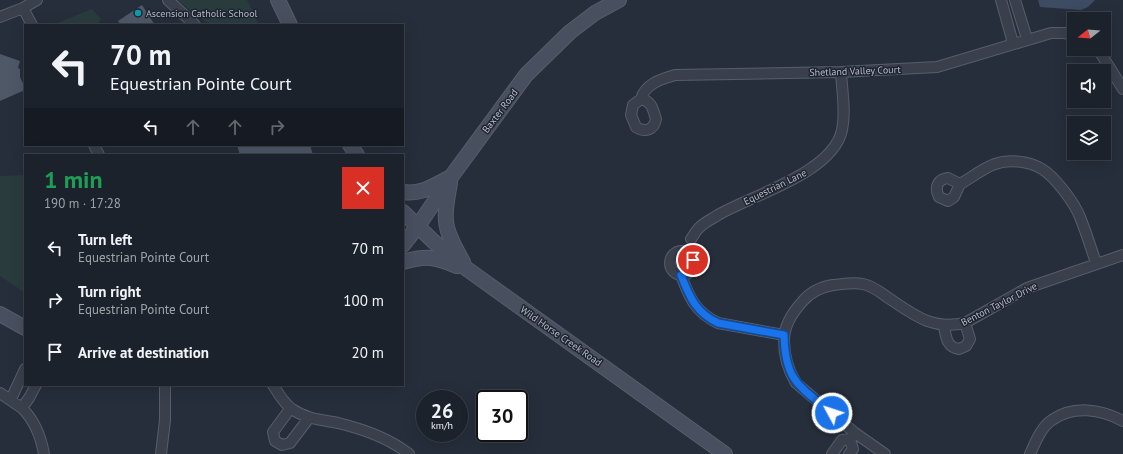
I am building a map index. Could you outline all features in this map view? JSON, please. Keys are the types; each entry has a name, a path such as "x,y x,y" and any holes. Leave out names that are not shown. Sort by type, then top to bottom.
{"main road":[{"path":"278,0 290,24"},
{"name":"Baxter Road","path":"404,244 418,226 451,177 531,70 570,32 595,14 619,0"},
{"path":"404,192 422,192 451,177"},
{"path":"451,177 444,215 446,227 450,240 467,269"},
{"name":"Wild Horse Creek Road","path":"404,213 467,269 725,454"},
{"path":"404,262 423,257 436,258 467,269"},
{"path":"0,314 24,327"}],"street":[{"path":"0,17 23,8 37,0"},
{"path":"168,0 194,24"},
{"path":"1001,0 1013,43"},
{"path":"1015,0 1027,39"},
{"path":"23,8 31,24"},
{"name":"Shetland Valley Court","path":"641,99 643,92 652,84 675,75 841,72 937,67 1050,33 1067,34"},
{"path":"1102,56 1123,89"},
{"name":"Equestrian Lane","path":"681,275 672,269 670,262 676,252 688,244 704,223 725,211 808,171 825,159 836,145 842,130 843,110 841,72"},
{"path":"960,184 995,164 1011,161 1026,162 1042,169 1058,185 1077,210 1096,263"},
{"path":"688,244 694,264 688,273 681,275 695,306 708,319 718,323 784,335"},
{"name":"Benton Taylor Drive","path":"885,454 853,436 796,383 790,373 786,357 784,335 794,312 806,296 825,286 863,284 874,288 913,314 944,326 965,323 1027,288 1096,263 1123,255"},
{"path":"944,326 948,344 958,349 966,346 970,339 965,323"},
{"path":"11,399 24,371"},
{"path":"22,408 35,386"},
{"path":"161,454 165,420 165,386"},
{"path":"274,386 290,409 309,418 358,429 380,437 409,454"},
{"path":"0,392 11,399 30,416 42,443 44,454"},
{"path":"290,409 273,432 275,441 282,445 290,443 309,418"},
{"path":"1030,454 1042,431 1051,420 1062,415 1076,411 1103,412 1123,421"},
{"path":"832,454 842,440 853,436 853,449 849,454"}],"shaded area":[{"path":"177,0 247,0 259,24 209,24"},
{"path":"92,9 101,19 98,24 57,23"},
{"path":"24,175 24,292 0,276 0,176"}],"water":[{"path":"1038,0 1095,0 1088,7 1081,10 1040,7"}],"building":[{"name":"Ascension Catholic School","path":"142,5 154,24 120,24 118,21"},
{"path":"0,54 20,61 18,68 20,69 20,77 24,86 24,90 0,101"},
{"path":"237,146 310,146 313,154 240,154"}],"place":[{"name":"Ascension Catholic School","path":"138,13"}],"route":[{"path":"693,260 694,264 691,271 685,275 681,275 695,306 708,319 718,323 784,335 784,351 790,373 796,383 832,413"}]}
